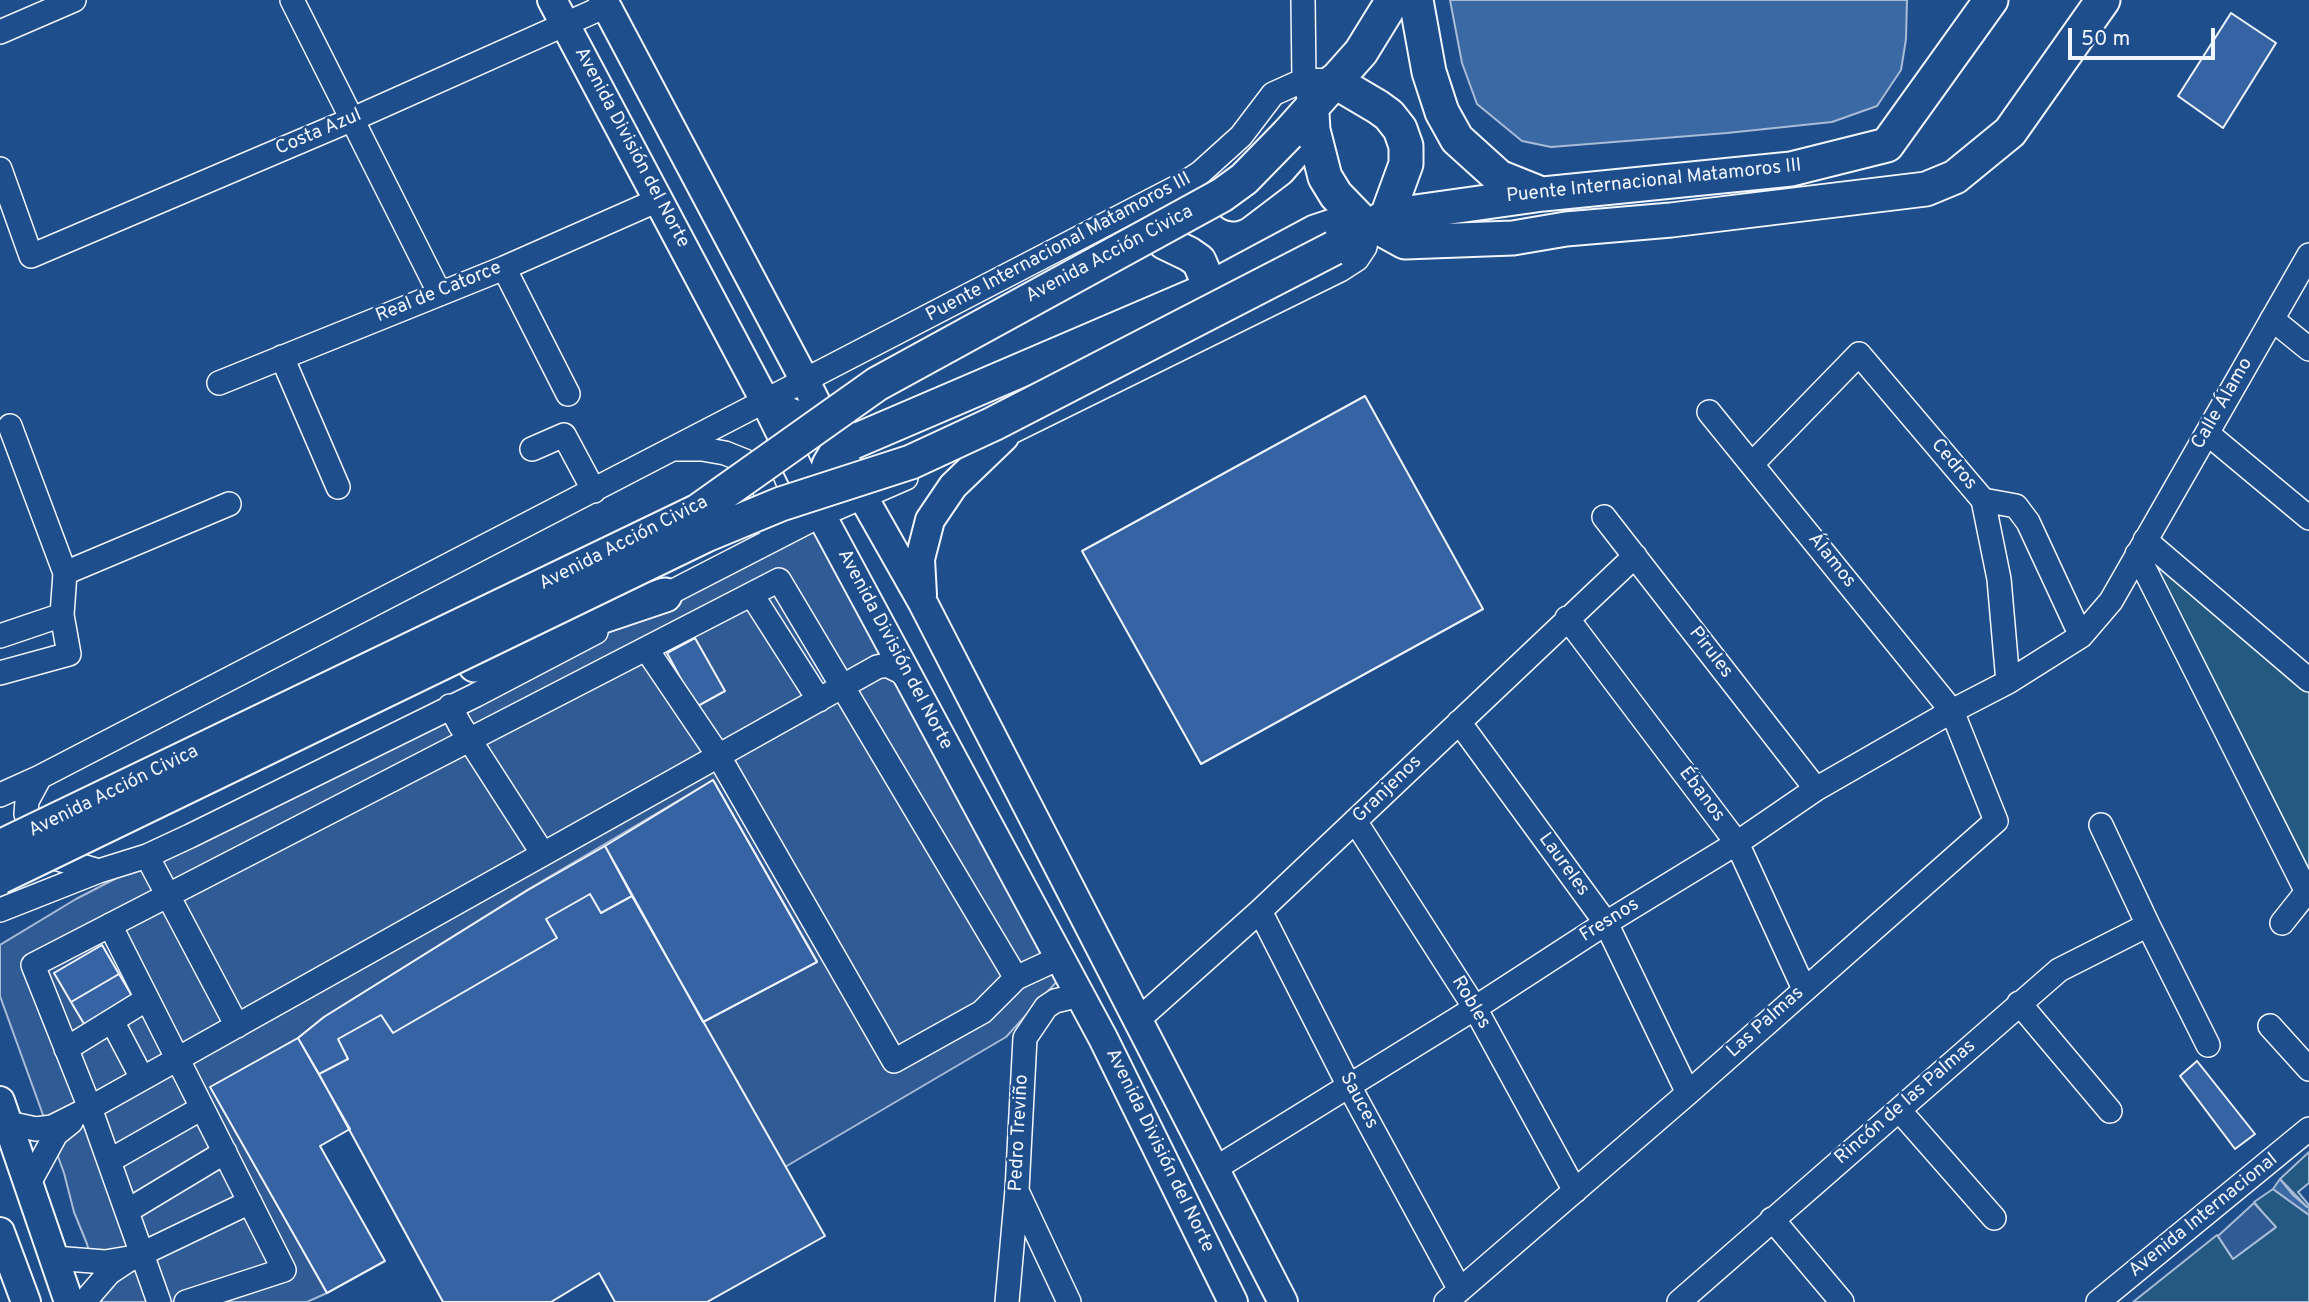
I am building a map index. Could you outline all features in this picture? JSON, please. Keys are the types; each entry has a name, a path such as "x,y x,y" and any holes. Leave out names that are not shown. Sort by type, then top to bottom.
{"highway":[{"name":"Puente Internacional Matamoros III","path":"1310,106 1361,52 1393,0"},
{"path":"1416,0 1429,72 1442,112 1457,139 1499,177 1543,194"},
{"path":"1844,200 1860,187 1886,145 1991,0"},
{"path":"1310,106 1325,177 1336,195 1405,242 1513,238 1566,229 1844,200 1926,189 1955,177 1979,160 2010,132 2103,0"},
{"path":"1310,106 1378,107 1389,115 1400,129 1406,146 1406,164 1376,223"},
{"path":"832,436 1244,197 1279,169 1310,106"},
{"name":"Avenida Acción Civica","path":"0,847 698,511 877,384 1222,195 1244,179 1310,106"},
{"name":"Puente Internacional Matamoros III","path":"1334,248 1376,223 1543,194 1791,169 1886,145"},
{"path":"832,436 1203,292 1315,232 1339,224 1376,223"},
{"path":"1164,242 1199,261 1206,280 1203,292"},
{"name":"Avenida Acción Civica","path":"0,877 706,535 781,504 911,462 993,424 1334,248"},
{"path":"765,401 792,417 810,422 832,436"},
{"path":"821,515 832,436"},
{"path":"0,894 37,883 475,665 576,625 666,595"}],"main road":[{"name":"Avenida División del Norte","path":"604,3 805,381 863,496 922,601 1283,1302"},
{"name":"Avenida División del Norte","path":"558,12 765,401 821,515 1080,995 1233,1302"},
{"path":"922,601 920,559 930,520 953,486 1004,437"},
{"path":"1059,958 1097,940"},
{"path":"4,1112 69,1302"},
{"path":"0,1232 26,1302"}],"street":[{"path":"0,32 74,0"},
{"path":"292,0 440,294"},
{"path":"1303,0 1310,106"},
{"name":"Costa Azul","path":"0,169 31,256 353,119 558,12 604,3"},
{"name":"Puente Internacional Matamoros III","path":"765,401 1183,184 1200,173 1241,136 1273,94 1310,106"},
{"name":"Real de Catorce","path":"219,383 503,268 658,200"},
{"path":"0,909 99,871 147,856 475,695 821,515 1004,437 1340,270 1357,259 1366,247 1376,223"},
{"name":"Calle Álamo","path":"2081,636 2111,601 2309,255"},
{"path":"503,268 568,394"},
{"path":"2272,319 2309,349"},
{"name":"Cedros","path":"1752,464 1859,354 1983,500 1999,579 2008,682"},
{"path":"282,357 338,487"},
{"path":"0,795 40,777 765,401"},
{"name":"Álamos","path":"1709,412 1952,711"},
{"path":"0,674 69,654 62,615 65,573 10,426"},
{"path":"2207,433 2309,518"},
{"path":"532,449 564,435 594,491"},
{"path":"673,449 702,449 725,453 745,461 758,474 766,493 765,517 756,539 741,557"},
{"path":"1983,500 2016,506 2028,522 2081,636"},
{"path":"65,573 229,505"},
{"name":"Pirules","path":"1604,517 1816,789"},
{"path":"2141,547 2309,680"},
{"path":"2141,547 2308,890 2282,923"},
{"name":"Granjenos","path":"1138,1020 1260,911 1635,556"},
{"path":"159,1302 90,1108 33,965 779,580 1016,978"},
{"path":"750,596 817,700"},
{"path":"0,636 62,615"},
{"name":"Ébanos","path":"1567,618 1737,843 1804,989"},
{"name":"Fresnos","path":"1216,1168 1737,843 1816,789 2008,682 2081,636"},
{"path":"877,667 884,658 887,637"},
{"path":"646,650 718,755 894,1061 982,1012 1016,978 1059,958"},
{"path":"4,1112 36,1129 52,1128 877,667 887,665 901,672 911,682"},
{"path":"450,706 543,854"},
{"name":"Las Palmas","path":"1453,1296 1996,821 1952,711"},
{"name":"Laureles","path":"1459,722 1606,923 1688,1093"},
{"path":"40,777 27,801 26,814 37,840 58,859 99,871"},
{"name":"Robles","path":"1355,821 1475,1008 1575,1191"},
{"path":"2101,825 2208,1045"},
{"path":"147,856 237,1026"},
{"name":"Sauces","path":"1260,911 1453,1296"},
{"path":"110,925 284,1270 186,1302"},
{"name":"Rincón de las Palmas","path":"1679,1302 2059,970 2148,925"},
{"name":"Pedro Treviño","path":"1007,1302 1017,1190 1025,1038 1046,1006 1080,995"},
{"path":"66,1049 147,999"},
{"path":"2019,1003 2110,1111"},
{"path":"112,1021 142,1078"},
{"path":"2270,1026 2309,1069"},
{"path":"29,1185 56,1134 90,1108"},
{"path":"109,1161 202,1108"},
{"path":"1899,1110 1994,1218"},
{"name":"Avenida Internacional","path":"2098,1302 2309,1129"},
{"path":"127,1211 225,1152"},
{"path":"1017,1190 1069,1302"},
{"path":"54,1258 105,1262 126,1259 250,1202"},
{"path":"1772,1219 1842,1302"},
{"path":"84,1302 109,1273 142,1253"}],"shaded area":[{"path":"1450,0 1907,0 1906,39 1901,70 1877,106 1832,122 1551,147 1522,141 1477,104 1462,63"},
{"path":"821,515 1061,977 1006,1037 785,1167 703,1022 817,961 713,780 527,890 324,1017 298,1038 211,1087 327,1293 307,1302 102,1302 64,1173 0,996 0,945 76,899"},
{"path":"2155,554 2309,680 2309,867 2302,874 2148,567"},
{"path":"2309,1152 2309,1183 2298,1192 2309,1205 2307,1207 2280,1179"},
{"path":"2280,1179 2293,1195 2309,1206 2309,1215 2273,1189"},
{"path":"2273,1189 2309,1215 2309,1302 2133,1302 2217,1235 2233,1259 2275,1228 2254,1202"},
{"path":"2254,1203 2276,1227 2233,1259 2218,1236"}],"building":[{"path":"2231,13 2276,43 2223,128 2178,96"},
{"path":"1365,396 1483,609 1201,764 1082,551"},
{"path":"695,638 725,691 696,707 667,653"},
{"path":"713,780 817,962 703,1022 605,846"},
{"path":"605,846 632,896 601,913 590,894 546,919 557,938 393,1033 381,1015 338,1039 348,1059 319,1074 298,1038 324,1017 528,890"},
{"path":"590,894 601,913 632,896 825,1236 707,1302 615,1302 599,1273 551,1302 443,1302 319,1074 348,1059 338,1039 381,1015 393,1033 557,938 546,919"},
{"path":"102,945 119,974 71,1002 54,973"},
{"path":"119,974 135,1001 87,1029 71,1002"},
{"path":"298,1038 350,1129 320,1146 385,1261 327,1293 210,1087"},
{"path":"2197,1061 2255,1134 2235,1149 2180,1076"}]}
